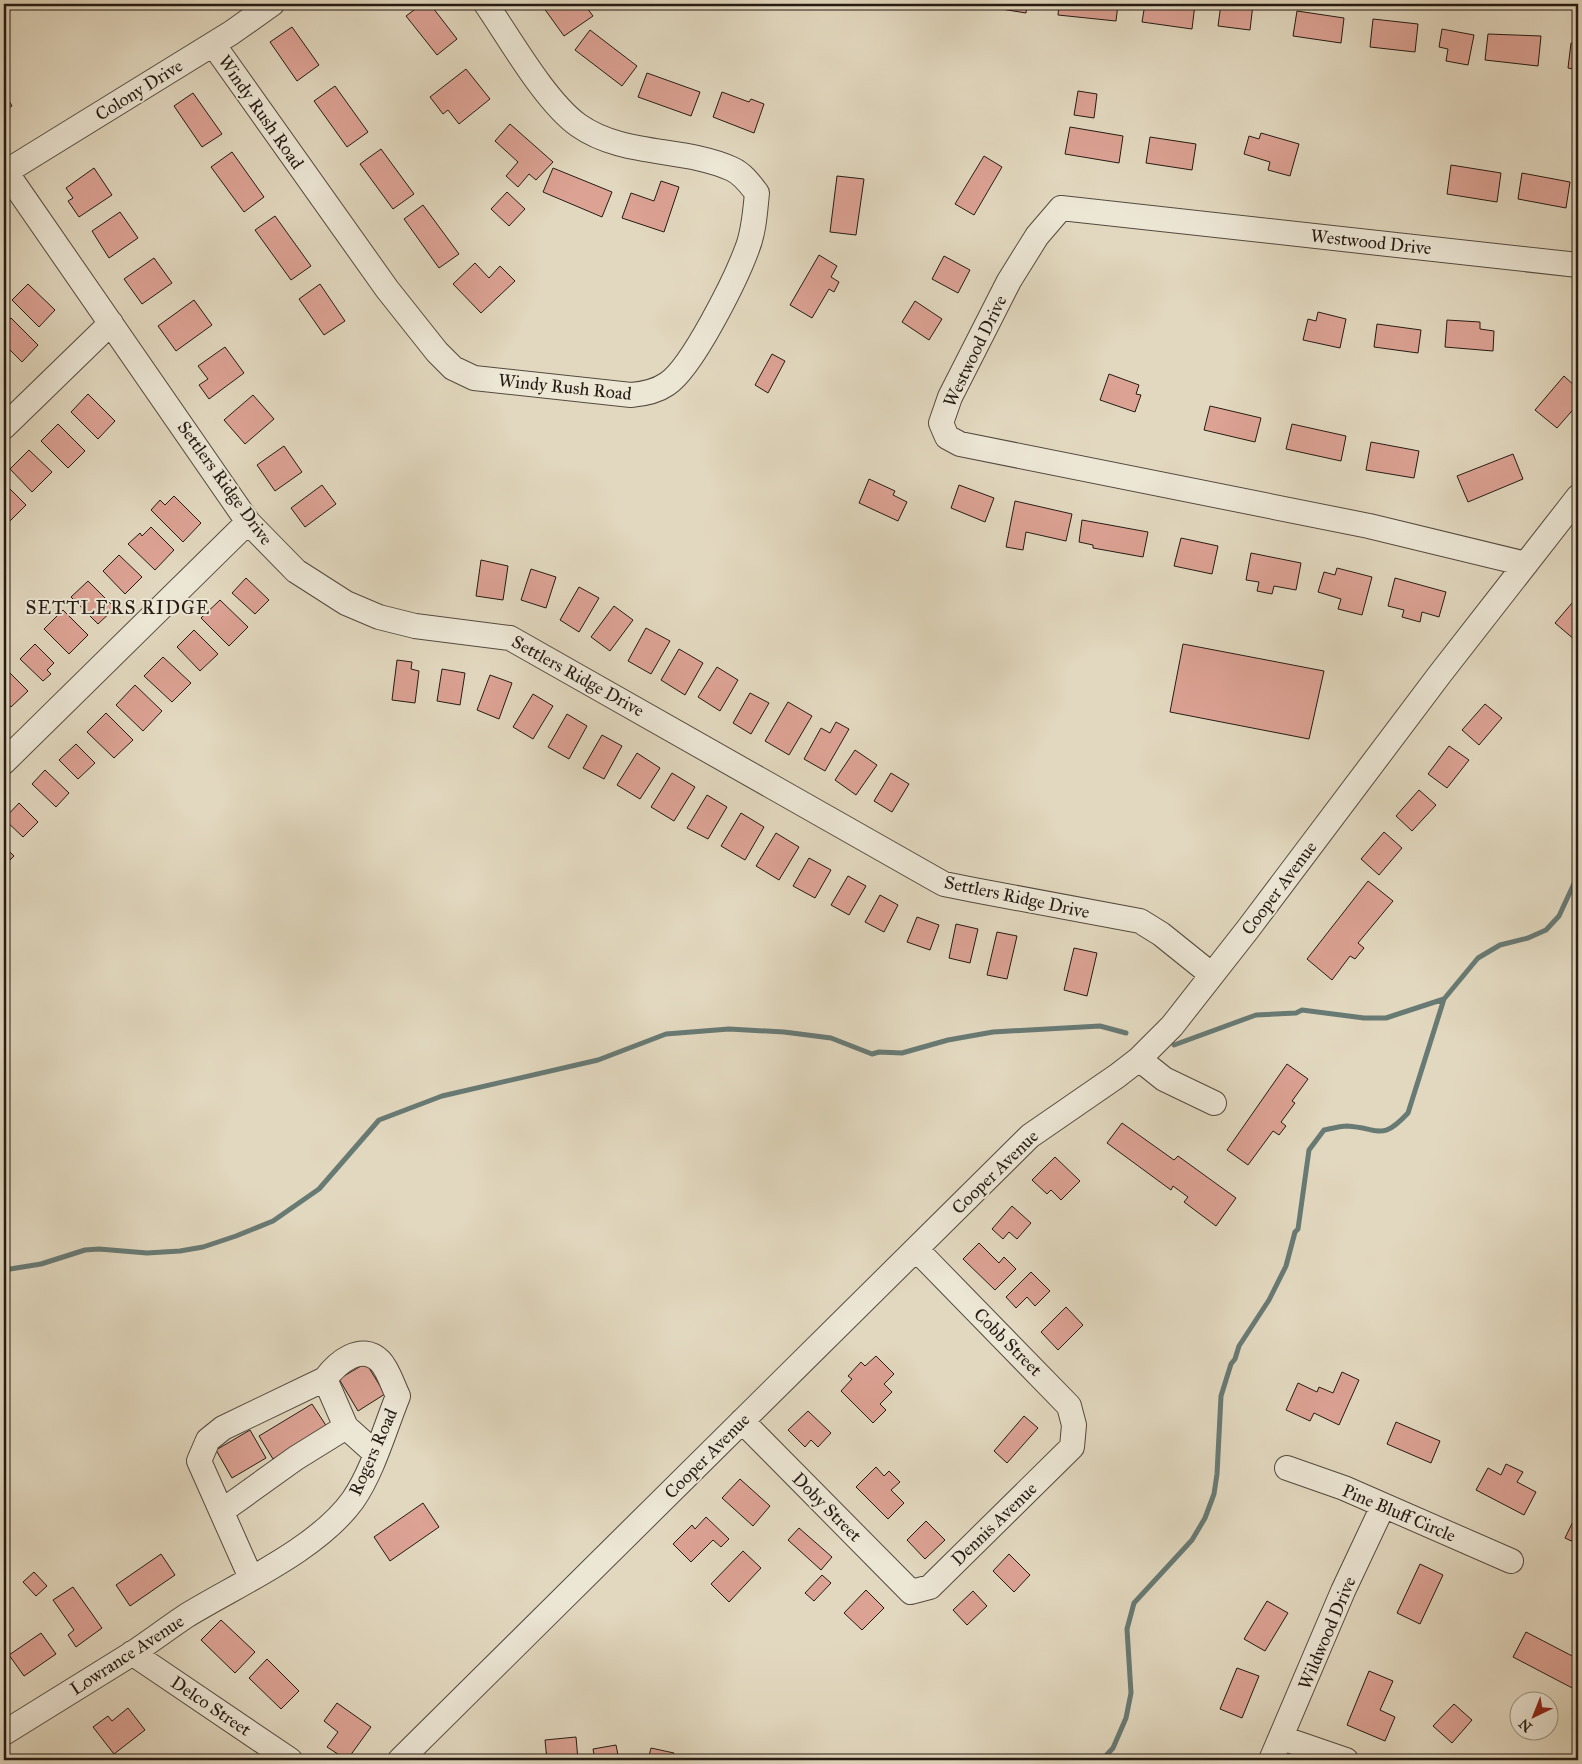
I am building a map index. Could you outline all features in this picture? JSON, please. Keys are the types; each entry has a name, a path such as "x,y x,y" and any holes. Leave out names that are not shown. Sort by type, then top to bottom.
{"street":[{"name":"Colony Drive","path":"5,173 213,44 272,4"},
{"name":"Windy Rush Road","path":"213,44 387,289 437,352 453,368 474,378 631,395 644,394 668,384 683,366 715,317 747,249 754,221 757,193 746,180 733,170 703,160 625,144 593,133 578,125 554,102 486,4"},
{"name":"Settlers Ridge Drive","path":"5,173 248,522 296,571 346,604 379,617 415,626 510,638 935,880 944,884 1140,921 1161,934 1212,975"},
{"name":"Westwood Drive","path":"1526,564 1369,526 960,444 947,437 941,423 950,397 1009,281 1037,236 1061,208 1578,265"},
{"path":"4,427 110,323"},
{"name":"Cooper Avenue","path":"400,1760 1030,1136 1140,1059 1172,1026 1578,497"},
{"path":"4,762 248,522"},
{"path":"1140,1059 1164,1079 1214,1103"},
{"name":"Cobb Street","path":"916,1250 1069,1406 1074,1425 1072,1447"},
{"name":"Rogers Road","path":"251,1578 300,1548 340,1515 353,1499 375,1453 398,1396 380,1361 365,1353 349,1356 334,1368 326,1379"},
{"path":"251,1578 200,1461 208,1440 223,1428 326,1379 346,1427 375,1453"},
{"name":"Doby Street","path":"742,1421 912,1592"},
{"path":"222,1511 296,1458 346,1427"},
{"name":"Dennis Avenue","path":"912,1592 930,1587 1072,1447"},
{"name":"Pine Bluff Circle","path":"1287,1468 1344,1488 1510,1561"},
{"name":"Wildwood Drive","path":"1271,1760 1343,1591 1384,1506"},
{"name":"Lowrance Avenue","path":"4,1733 132,1653 184,1617 251,1578"},
{"name":"Delco Street","path":"132,1653 290,1760"},
{"path":"1282,1738 1346,1760"}],"building":[{"path":"422,4 430,4 457,39 437,55 406,16"},
{"path":"541,4 584,4 593,16 564,36"},
{"path":"989,4 1027,4 1026,13 989,7"},
{"path":"1059,4 1118,4 1116,21 1058,15"},
{"path":"1145,4 1195,4 1192,29 1142,22"},
{"path":"1221,4 1253,4 1250,30 1218,26"},
{"path":"1297,11 1344,18 1341,43 1293,36"},
{"path":"1373,19 1418,24 1415,52 1370,47"},
{"path":"292,27 319,65 297,81 270,42"},
{"path":"1442,29 1474,35 1468,65 1446,61 1448,49 1439,47"},
{"path":"590,30 637,66 622,86 575,50"},
{"path":"1488,34 1541,36 1538,66 1485,60"},
{"path":"1571,43 1578,44 1578,70 1568,68"},
{"path":"466,69 490,99 459,124 448,110 443,114 430,97"},
{"path":"647,73 700,92 691,116 638,97"},
{"path":"335,86 368,132 347,147 314,101"},
{"path":"1078,91 1097,94 1094,118 1074,115"},
{"path":"4,92 12,106 4,111"},
{"path":"722,92 749,102 751,99 764,104 754,133 713,117"},
{"path":"193,93 222,134 202,147 174,106"},
{"path":"510,124 553,162 536,180 529,174 518,187 506,176 518,162 495,141"},
{"path":"1070,127 1123,136 1119,163 1065,154"},
{"path":"1261,133 1299,144 1290,176 1268,170 1270,162 1244,154 1249,136 1259,139"},
{"path":"1150,137 1196,144 1192,170 1146,163"},
{"path":"381,149 414,194 393,209 360,164"},
{"path":"232,152 264,197 244,212 211,167"},
{"path":"984,156 1002,167 974,215 955,204"},
{"path":"1451,165 1501,173 1497,202 1447,194"},
{"path":"94,168 112,195 79,217 68,201 73,198 66,188"},
{"path":"553,168 612,192 602,217 543,192"},
{"path":"1522,173 1570,182 1566,208 1518,199"},
{"path":"837,176 864,179 856,235 830,232"},
{"path":"661,181 679,187 664,232 622,218 631,193 654,201"},
{"path":"507,192 525,209 509,226 491,209"},
{"path":"423,205 459,254 439,268 404,219"},
{"path":"120,212 138,238 109,258 92,231"},
{"path":"275,216 311,266 291,280 255,230"},
{"path":"819,255 837,266 831,277 839,282 834,292 829,289 812,318 790,305"},
{"path":"944,256 970,270 958,293 932,279"},
{"path":"154,258 172,283 142,304 124,279"},
{"path":"475,263 489,278 500,266 515,281 481,313 453,284"},
{"path":"28,284 55,310 39,327 12,300"},
{"path":"320,284 345,321 324,335 299,299"},
{"path":"194,300 212,325 176,351 158,326"},
{"path":"915,301 942,319 929,340 902,322"},
{"path":"1318,312 1346,319 1340,348 1303,340 1308,319 1316,321"},
{"path":"11,318 38,345 22,362 4,344 4,326"},
{"path":"1447,320 1480,322 1480,329 1494,331 1493,351 1445,347"},
{"path":"1377,324 1421,330 1418,353 1374,347"},
{"path":"225,347 244,373 209,399 199,385 208,379 198,366"},
{"path":"772,354 785,361 768,393 755,385"},
{"path":"1109,374 1139,385 1136,394 1141,395 1135,412 1100,400"},
{"path":"1564,376 1578,389 1578,397 1573,403 1577,405 1557,428 1535,410"},
{"path":"88,394 115,421 98,439 71,412"},
{"path":"253,395 274,419 245,444 224,420"},
{"path":"1210,406 1261,418 1255,442 1204,430"},
{"path":"58,424 85,451 68,468 41,441"},
{"path":"1292,424 1346,436 1341,461 1286,449"},
{"path":"1371,442 1419,451 1414,478 1366,470"},
{"path":"284,446 302,472 275,491 257,465"},
{"path":"29,450 52,472 32,492 10,469"},
{"path":"1513,454 1523,479 1468,502 1457,476"},
{"path":"869,479 895,491 893,495 907,502 898,521 859,503"},
{"path":"4,483 26,505 8,523 4,519"},
{"path":"322,485 336,504 305,527 291,508"},
{"path":"959,485 994,498 985,522 951,508"},
{"path":"174,496 201,523 183,542 151,510 160,500 165,505"},
{"path":"1015,501 1072,514 1066,541 1026,532 1023,550 1006,547"},
{"path":"1082,520 1148,532 1143,557 1093,548 1093,545 1079,542"},
{"path":"151,527 174,550 155,570 128,544 140,533 142,536"},
{"path":"1181,538 1218,546 1212,574 1174,566"},
{"path":"1251,553 1301,563 1296,590 1274,586 1272,594 1257,591 1259,582 1246,580"},
{"path":"119,555 142,577 125,594 103,571"},
{"path":"481,560 508,566 503,600 476,596"},
{"path":"1337,568 1372,577 1362,615 1338,609 1341,599 1318,592 1324,572 1335,575"},
{"path":"531,569 556,577 546,608 521,600"},
{"path":"246,578 269,600 255,614 232,593"},
{"path":"1395,578 1446,592 1439,617 1422,612 1420,622 1402,617 1404,610 1388,606"},
{"path":"88,581 115,608 98,624 71,597"},
{"path":"579,587 599,598 579,632 560,620"},
{"path":"1578,596 1578,637 1575,640 1555,623"},
{"path":"220,600 248,627 229,646 201,618"},
{"path":"614,606 633,620 610,651 591,637"},
{"path":"63,610 88,635 69,654 44,629"},
{"path":"646,628 670,641 651,674 628,661"},
{"path":"194,630 218,654 200,671 177,647"},
{"path":"35,644 54,663 47,670 51,674 43,681 20,659"},
{"path":"1183,644 1324,671 1309,739 1170,712"},
{"path":"679,649 703,663 685,695 661,680"},
{"path":"163,657 191,683 172,702 144,676"},
{"path":"397,660 412,662 411,669 419,671 415,703 392,700"},
{"path":"4,667 28,691 11,707 4,699"},
{"path":"717,667 738,680 720,711 698,697"},
{"path":"442,669 465,673 460,705 437,701"},
{"path":"490,675 512,683 499,719 477,710"},
{"path":"135,685 162,711 143,731 116,705"},
{"path":"750,693 769,703 751,734 733,723"},
{"path":"533,694 553,706 533,739 513,727"},
{"path":"788,702 812,716 789,755 765,741"},
{"path":"1485,704 1502,718 1479,745 1462,730"},
{"path":"106,713 133,740 114,758 87,732"},
{"path":"567,714 587,726 569,759 548,747"},
{"path":"836,722 849,729 825,771 804,759 821,728 830,733"},
{"path":"602,735 622,746 604,779 583,768"},
{"path":"76,744 95,763 78,779 59,760"},
{"path":"1449,746 1469,760 1447,788 1428,774"},
{"path":"855,750 877,765 856,795 835,780"},
{"path":"637,753 660,768 640,799 617,785"},
{"path":"45,770 69,793 56,807 32,784"},
{"path":"672,773 695,787 674,821 651,807"},
{"path":"891,773 909,784 892,812 874,801"},
{"path":"1419,790 1436,805 1412,831 1396,816"},
{"path":"707,795 727,807 708,839 687,828"},
{"path":"19,803 38,822 23,837 4,819"},
{"path":"741,813 764,827 745,860 721,846"},
{"path":"1384,832 1402,848 1379,875 1361,859"},
{"path":"776,833 799,847 779,880 756,866"},
{"path":"4,846 14,856 4,866"},
{"path":"809,858 831,870 815,898 793,886"},
{"path":"848,876 866,886 849,915 831,905"},
{"path":"1368,881 1393,901 1358,943 1364,948 1355,959 1350,956 1332,980 1307,959"},
{"path":"880,895 898,905 884,932 865,922"},
{"path":"917,917 939,925 930,950 907,942"},
{"path":"956,924 978,929 970,963 949,958"},
{"path":"997,932 1017,936 1007,979 987,975"},
{"path":"1074,948 1097,953 1087,996 1064,990"},
{"path":"1287,1064 1308,1079 1292,1101 1295,1103 1281,1122 1286,1126 1279,1135 1273,1131 1248,1165 1227,1150"},
{"path":"1122,1123 1174,1160 1178,1156 1236,1198 1216,1226 1184,1202 1188,1197 1173,1186 1171,1190 1107,1143"},
{"path":"1055,1157 1080,1181 1061,1200 1051,1190 1047,1194 1032,1180"},
{"path":"1012,1206 1031,1223 1017,1239 1009,1232 1003,1239 992,1229"},
{"path":"979,1243 999,1263 1004,1257 1016,1269 995,1290 963,1259"},
{"path":"1031,1272 1050,1291 1035,1306 1027,1297 1016,1308 1006,1297"},
{"path":"1066,1307 1083,1325 1058,1350 1041,1332"},
{"path":"876,1356 894,1374 884,1384 892,1392 880,1404 886,1410 873,1423 841,1391 852,1379 848,1376 861,1362 865,1366"},
{"path":"366,1363 385,1394 358,1411 339,1379"},
{"path":"1342,1372 1359,1380 1339,1425 1314,1413 1310,1421 1286,1410 1298,1383 1317,1392 1319,1387 1333,1393"},
{"path":"312,1404 327,1427 273,1459 259,1436"},
{"path":"808,1411 831,1433 818,1447 811,1440 805,1447 788,1430"},
{"path":"1024,1416 1038,1428 1007,1463 994,1451"},
{"path":"1396,1422 1440,1441 1431,1463 1387,1444"},
{"path":"250,1430 266,1458 232,1478 216,1450"},
{"path":"1506,1464 1523,1472 1517,1482 1536,1492 1524,1515 1476,1490 1488,1468 1501,1475"},
{"path":"876,1467 884,1476 889,1471 900,1482 891,1490 904,1503 888,1519 856,1487"},
{"path":"740,1479 770,1506 753,1526 722,1498"},
{"path":"423,1503 439,1527 390,1561 374,1537"},
{"path":"1578,1511 1578,1544 1565,1538"},
{"path":"706,1517 729,1539 721,1547 713,1540 691,1562 673,1544 692,1525 695,1529"},
{"path":"926,1521 945,1540 925,1559 907,1540"},
{"path":"799,1528 832,1557 821,1570 788,1540"},
{"path":"743,1551 761,1568 729,1602 711,1584"},
{"path":"161,1554 175,1575 130,1606 116,1585"},
{"path":"1009,1554 1030,1575 1014,1592 993,1571"},
{"path":"1420,1564 1443,1575 1420,1624 1397,1613"},
{"path":"34,1572 47,1586 36,1596 23,1582"},
{"path":"822,1575 831,1583 814,1601 805,1593"},
{"path":"73,1587 102,1628 76,1647 68,1635 74,1630 53,1600"},
{"path":"866,1590 884,1608 862,1630 844,1613"},
{"path":"973,1591 987,1606 967,1625 953,1610"},
{"path":"1267,1601 1288,1613 1265,1651 1244,1639"},
{"path":"221,1620 255,1652 235,1673 201,1640"},
{"path":"1526,1632 1578,1659 1578,1691 1513,1657"},
{"path":"41,1633 56,1654 24,1676 9,1655"},
{"path":"267,1659 299,1691 281,1709 249,1678"},
{"path":"1237,1668 1259,1676 1242,1718 1220,1709"},
{"path":"1369,1671 1393,1681 1380,1710 1395,1717 1385,1741 1347,1725"},
{"path":"337,1703 371,1727 347,1760 327,1747 338,1732 324,1721"},
{"path":"1454,1704 1472,1720 1452,1743 1433,1726"},
{"path":"128,1708 145,1730 114,1754 93,1727 108,1716 112,1721"},
{"path":"576,1737 578,1760 547,1760 545,1740"},
{"path":"616,1745 619,1760 595,1760 593,1749"},
{"path":"651,1748 674,1753 672,1760 648,1760"}],"waterway":[{"path":"1102,1760 1113,1748 1126,1718 1131,1693 1127,1629 1134,1603 1192,1540 1205,1518 1214,1494 1217,1474 1221,1396 1239,1346 1269,1300 1286,1266 1295,1232 1298,1229 1309,1150 1324,1130 1341,1126 1380,1131 1386,1130 1392,1128 1408,1113 1444,999 1478,958 1500,945 1528,938 1546,930 1559,916 1578,875"},
{"path":"1174,1045 1256,1015 1296,1013 1302,1010 1364,1018 1386,1018 1444,999"},
{"path":"4,1270 41,1264 85,1250 99,1249 147,1253 180,1251 203,1247 236,1236 273,1221 319,1189 379,1120 442,1096 598,1060 666,1034 729,1029 784,1032 831,1038 872,1054 879,1052 902,1053 948,1040 993,1032 1100,1026 1126,1033"}],"district":[{"name":"SETTLERS RIDGE","path":"118,607"}]}
